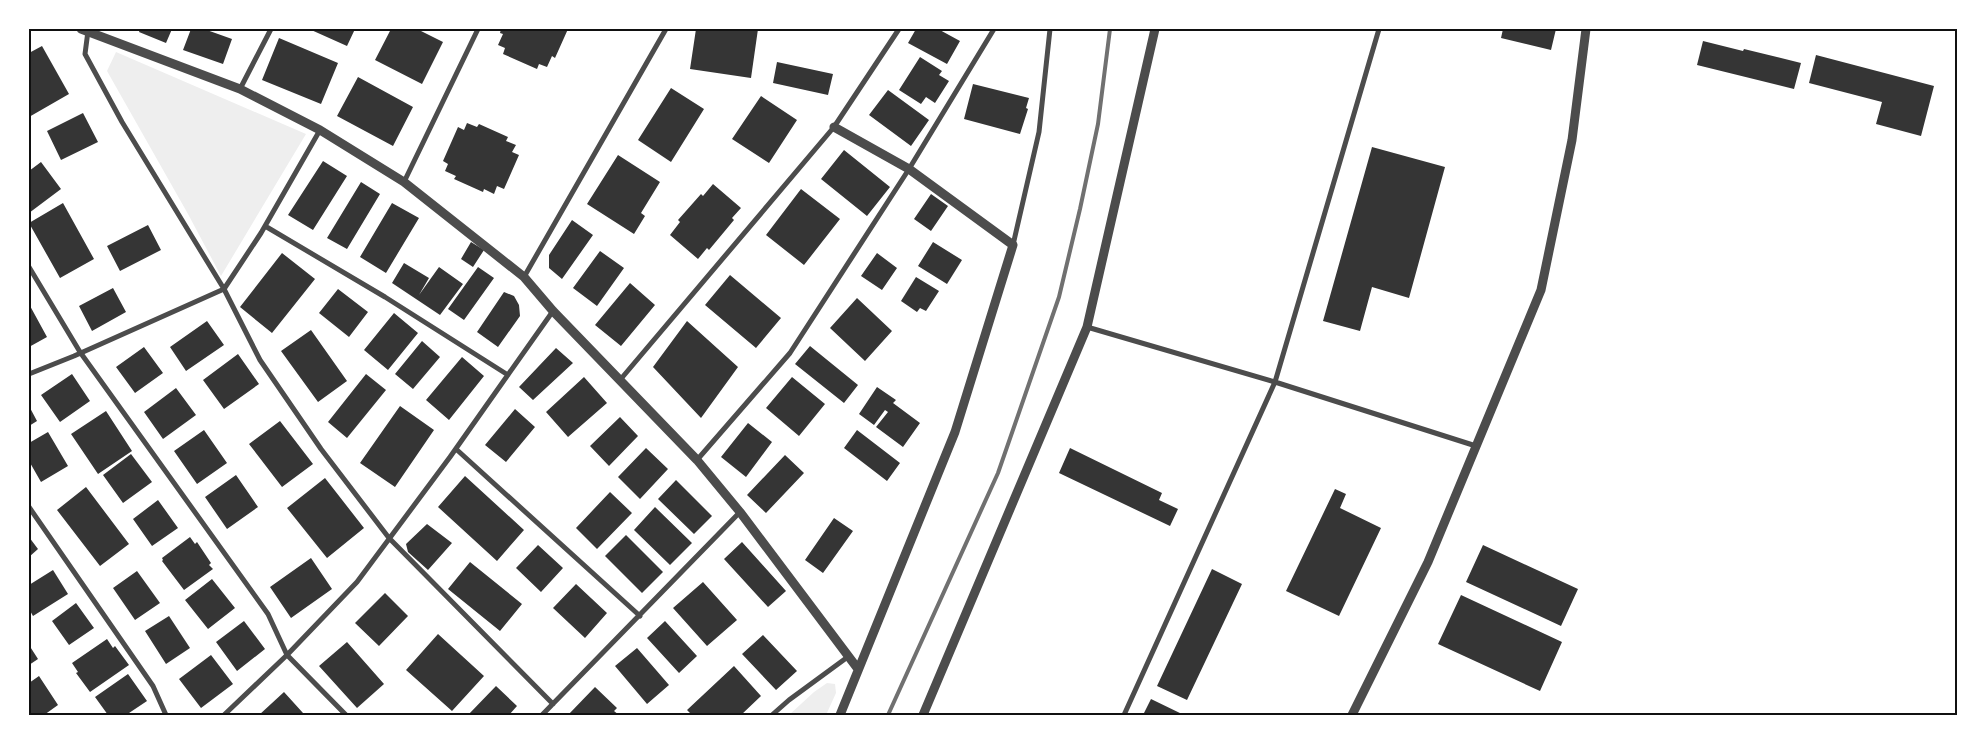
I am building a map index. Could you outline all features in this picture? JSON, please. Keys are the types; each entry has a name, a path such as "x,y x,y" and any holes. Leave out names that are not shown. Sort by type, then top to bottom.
{"street":[{"path":"240,89 272,29"},
{"path":"404,182 478,29"},
{"path":"524,277 666,29"},
{"path":"620,380 834,127 899,29"},
{"path":"697,460 790,353 909,169 994,29"},
{"path":"840,715 955,432 1013,246 1039,132 1050,29"},
{"path":"923,715 1087,327 1155,29"},
{"path":"1124,715 1275,382 1379,29"},
{"path":"1352,715 1428,562 1541,290 1572,140 1586,29"},
{"path":"553,704 389,538 322,449 260,360 224,289 122,122 86,54 84,30 240,89 320,130 404,182 524,277 553,311 697,460 740,512 858,669"},
{"path":"834,127 909,169 1013,246"},
{"path":"29,374 224,289 264,226 320,130"},
{"path":"264,226 384,297 508,374"},
{"path":"29,267 80,352 268,614 287,655 346,715"},
{"path":"224,715 287,655 357,582 456,449 553,311"},
{"path":"1087,327 1275,382 1476,446"},
{"path":"456,449 640,616"},
{"path":"29,507 153,686 166,715"},
{"path":"542,715 740,512"},
{"path":"772,715 789,700 850,656"}],"shaded area":[{"path":"116,52 306,134 221,276 107,71"},
{"path":"827,683 835,684 836,693 826,715 789,715 814,692"}],"building":[{"path":"140,29 172,29 166,43 139,32"},
{"path":"191,29 204,29 232,39 223,64 183,50"},
{"path":"309,29 355,29 347,46"},
{"path":"391,29 417,29 443,42 422,84 375,60"},
{"path":"501,29 568,29 555,58 552,56 547,67 539,64 537,69 503,54 505,48 498,45 503,34 500,33"},
{"path":"696,29 758,29 751,78 690,69"},
{"path":"916,29 938,29 960,41 947,64 908,43"},
{"path":"1503,29 1556,29 1551,50 1501,38"},
{"path":"279,38 338,63 321,104 262,80"},
{"path":"1703,41 1801,63 1794,89 1697,65"},
{"path":"42,46 69,94 29,117 29,53"},
{"path":"1816,55 1934,86 1921,136 1876,124 1882,102 1809,83"},
{"path":"920,57 942,71 939,75 949,81 935,103 926,97 921,104 899,90"},
{"path":"777,62 833,74 828,95 773,83"},
{"path":"358,77 413,107 393,146 337,116"},
{"path":"973,84 1029,98 1026,108 1028,109 1020,134 964,119"},
{"path":"671,88 704,109 671,162 638,140"},
{"path":"888,90 929,120 911,146 869,115"},
{"path":"761,96 797,120 769,163 732,139"},
{"path":"83,113 98,142 61,160 47,131"},
{"path":"467,123 477,127 479,124 508,137 506,141 516,145 512,152 519,155 504,189 497,186 494,194 484,189 483,192 454,179 456,176 445,171 448,164 443,161 458,127 464,130"},
{"path":"1372,147 1445,167 1409,298 1372,287 1360,331 1323,321"},
{"path":"844,150 890,187 867,216 821,179"},
{"path":"618,155 660,182 641,213 645,216 634,234 587,204"},
{"path":"323,161 347,176 313,230 288,215"},
{"path":"41,162 61,189 29,213 29,171"},
{"path":"361,182 380,194 347,249 327,238"},
{"path":"713,184 741,208 732,218 734,220 709,250 707,248 698,259 670,235 680,222 678,220 701,194 703,196"},
{"path":"801,189 840,219 804,265 766,235"},
{"path":"931,194 948,206 931,231 914,219"},
{"path":"63,203 94,259 60,278 29,223"},
{"path":"392,203 419,218 386,273 360,257"},
{"path":"572,220 593,235 562,279 549,268 549,255"},
{"path":"148,225 161,250 120,271 107,246"},
{"path":"471,242 484,250 473,267 461,259"},
{"path":"933,242 962,260 947,284 918,266"},
{"path":"600,251 624,268 597,306 573,288"},
{"path":"282,253 315,279 272,333 240,307"},
{"path":"877,253 897,268 882,290 861,276"},
{"path":"404,263 429,278 419,295 439,267 463,284 440,315 392,283"},
{"path":"478,267 494,278 464,320 448,309"},
{"path":"730,275 781,318 756,348 705,305"},
{"path":"916,277 939,291 926,311 920,308 917,312 901,301"},
{"path":"630,283 655,305 621,346 595,325"},
{"path":"113,288 126,312 92,331 79,306"},
{"path":"338,289 368,312 349,337 319,313"},
{"path":"504,292 514,296 519,305 520,316 498,347 477,332"},
{"path":"857,298 892,331 865,361 830,328"},
{"path":"29,304 47,337 29,347"},
{"path":"394,313 418,333 388,370 364,350"},
{"path":"207,321 224,345 186,371 170,347"},
{"path":"687,321 738,367 701,418 653,367"},
{"path":"311,330 347,381 318,402 281,351"},
{"path":"422,341 440,357 413,389 395,374"},
{"path":"810,346 858,385 844,403 795,364"},
{"path":"144,347 163,373 135,393 116,367"},
{"path":"556,348 573,363 533,400 519,387"},
{"path":"238,354 259,384 224,409 203,380"},
{"path":"462,357 484,376 449,420 426,400"},
{"path":"72,374 90,401 60,422 41,395"},
{"path":"366,374 386,390 347,438 328,422"},
{"path":"584,377 607,403 568,437 546,412"},
{"path":"792,377 825,404 799,436 766,408"},
{"path":"877,387 896,400 893,403 920,423 903,447 876,427 888,412 885,410 874,425 859,414"},
{"path":"176,388 196,415 163,439 144,412"},
{"path":"29,406 37,421 29,426"},
{"path":"400,406 434,430 395,487 360,463"},
{"path":"515,409 535,427 506,462 485,445"},
{"path":"106,411 132,451 98,474 71,434"},
{"path":"620,417 638,436 609,466 590,446"},
{"path":"280,421 313,464 282,487 249,444"},
{"path":"748,423 772,442 746,477 721,457"},
{"path":"204,430 227,463 197,484 174,451"},
{"path":"857,430 900,463 887,481 844,448"},
{"path":"48,432 68,466 41,482 29,461 29,443"},
{"path":"646,448 668,469 640,499 618,477"},
{"path":"1070,448 1162,493 1159,500 1178,509 1170,526 1059,473"},
{"path":"131,454 152,482 123,503 103,475"},
{"path":"785,455 804,473 766,513 747,495"},
{"path":"236,475 258,507 227,529 205,497"},
{"path":"465,476 524,530 497,561 438,507"},
{"path":"325,478 364,528 327,558 287,508"},
{"path":"676,480 712,516 694,534 658,499"},
{"path":"86,487 129,544 100,566 57,510"},
{"path":"1335,489 1346,494 1340,508 1381,528 1339,616 1286,591"},
{"path":"610,492 632,513 597,549 576,528"},
{"path":"158,500 178,528 152,546 133,519"},
{"path":"655,507 692,543 670,565 634,530"},
{"path":"834,518 853,531 823,573 805,560"},
{"path":"427,524 452,543 428,570 408,552 406,544"},
{"path":"626,535 663,572 642,593 605,556"},
{"path":"29,537 38,549 29,557"},
{"path":"190,537 195,544 197,542 213,569 184,590 162,561 162,558"},
{"path":"742,542 786,591 768,607 724,559"},
{"path":"538,545 563,568 541,592 516,568"},
{"path":"1483,545 1578,589 1561,626 1466,582"},
{"path":"311,558 332,589 291,618 270,587"},
{"path":"470,562 522,604 500,631 448,589"},
{"path":"1212,569 1242,584 1187,700 1157,686"},
{"path":"53,570 68,594 33,616 29,609 29,585"},
{"path":"137,571 160,603 135,620 113,588"},
{"path":"212,579 235,608 208,629 185,600"},
{"path":"703,582 737,620 707,646 673,608"},
{"path":"576,584 607,613 585,638 553,608"},
{"path":"385,593 408,616 379,646 355,623"},
{"path":"1461,595 1562,642 1540,691 1438,644"},
{"path":"76,603 94,628 69,645 52,621"},
{"path":"169,616 190,648 166,664 145,631"},
{"path":"244,621 265,649 237,671 216,642"},
{"path":"665,621 697,656 679,673 647,638"},
{"path":"438,634 484,676 452,711 406,670"},
{"path":"763,635 797,671 776,690 742,654"},
{"path":"107,639 113,648 115,646 129,665 90,692 76,673 78,672 72,663"},
{"path":"347,642 384,684 357,708 319,666"},
{"path":"29,645 38,659 29,665"},
{"path":"637,648 669,685 647,704 615,666"},
{"path":"211,655 233,684 201,708 179,679"},
{"path":"734,666 761,696 741,715 692,715 687,710"},
{"path":"128,674 147,701 126,715 108,715 95,697"},
{"path":"39,676 58,705 44,715 29,715 29,683"},
{"path":"496,686 517,706 509,715 468,715"},
{"path":"595,687 617,708 614,711 619,715 568,715"},
{"path":"284,692 303,713 300,715 259,715"},
{"path":"1151,699 1184,715 1143,715"}],"railway":[{"path":"888,715 998,473 1059,297 1098,124 1110,29"}]}
